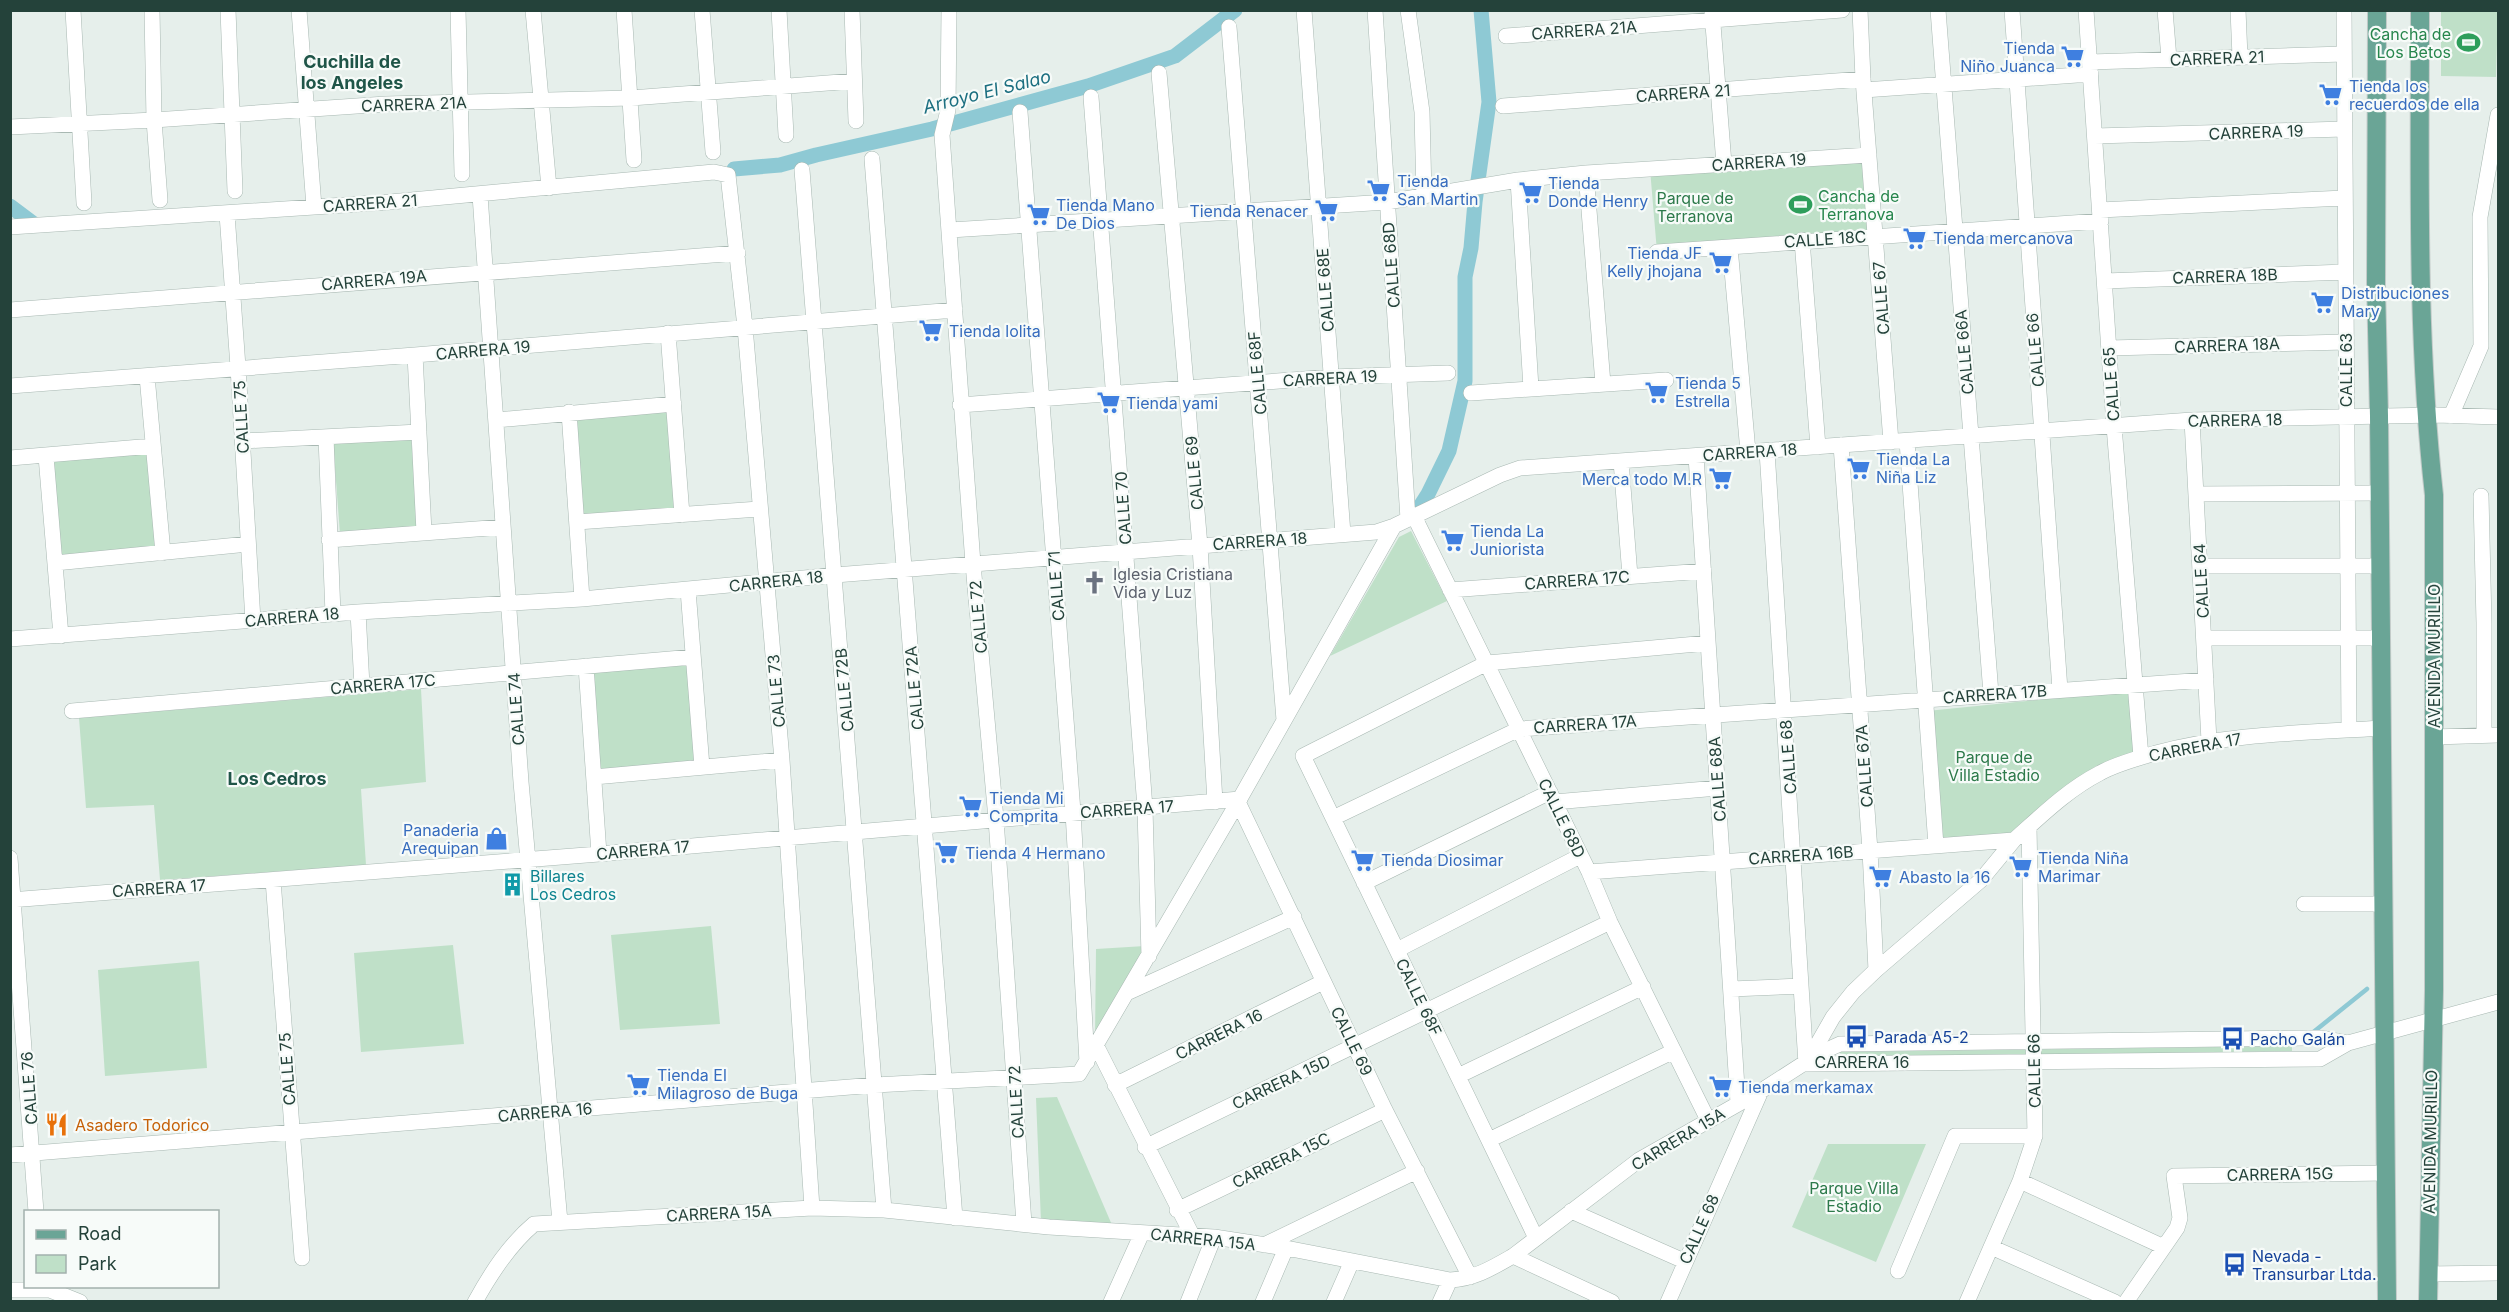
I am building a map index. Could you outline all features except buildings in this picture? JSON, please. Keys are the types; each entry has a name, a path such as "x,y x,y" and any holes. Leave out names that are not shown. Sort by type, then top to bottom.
{"main road":[{"path":"2377,10 2376,285 2387,1302"},
{"name":"AVENIDA MURILLO","path":"2420,10 2421,331 2434,495 2433,1020 2428,1302"}],"street":[{"path":"74,10 84,203"},
{"path":"152,10 154,120 160,200"},
{"path":"228,10 235,191"},
{"path":"299,10 314,207"},
{"path":"458,10 462,174"},
{"path":"533,10 549,188"},
{"path":"624,10 634,159"},
{"path":"702,10 714,152"},
{"path":"779,10 786,135"},
{"path":"852,10 856,121"},
{"name":"CALLE 72","path":"949,10 948,110 942,135 960,405 996,819 1024,1224"},
{"name":"CALLE 68E","path":"1304,10 1342,534"},
{"name":"CALLE 68D","path":"1375,10 1405,520 1450,590 1708,1120"},
{"path":"1408,10 1422,112 1424,196"},
{"name":"CARRERA 21A","path":"1506,36 1712,15 1842,10"},
{"name":"CALLE 67","path":"1860,10 1891,442"},
{"name":"CALLE 66A","path":"1938,10 1990,694"},
{"name":"CALLE 66","path":"2012,10 2060,690"},
{"name":"CALLE 65","path":"2086,10 2114,426 2141,757"},
{"path":"2165,10 2169,59"},
{"path":"2238,10 2240,57"},
{"name":"CALLE 63","path":"2344,10 2349,730"},
{"path":"1712,15 1724,164"},
{"name":"CALLE 68F","path":"1229,27 1284,720"},
{"name":"CARRERA 21","path":"1503,106 1718,90 1944,84 2017,78 2169,59 2344,54"},
{"name":"CALLE 69","path":"1159,73 1200,546 1215,802"},
{"name":"CARRERA 21A","path":"10,128 461,101 541,102 631,98 854,81"},
{"name":"CALLE 70","path":"1091,97 1145,808 1149,956"},
{"name":"CALLE 71","path":"1020,111 1073,812 1083,1068"},
{"path":"2451,416 2481,346 2480,218 2499,115"},
{"name":"CARRERA 19","path":"2095,136 2344,129"},
{"name":"CARRERA 19","path":"950,230 1387,202 1518,180 1586,173 1869,154"},
{"name":"CALLE 72A","path":"872,159 925,824 942,1081 955,1218"},
{"name":"CALLE 72B","path":"802,170 884,1210"},
{"name":"CARRERA 21","path":"10,227 480,195 714,172 728,175"},
{"path":"1586,173 1603,384"},
{"name":"CALLE 73","path":"728,175 746,327 759,509 782,760 812,1208"},
{"path":"1518,180 1532,388"},
{"name":"CALLE 74","path":"480,195 513,672 560,1222"},
{"name":"CALLE 18C","path":"1657,252 2026,225 2100,215 2344,198"},
{"name":"CALLE 75","path":"227,214 253,621"},
{"path":"1802,240 1818,447"},
{"path":"1730,247 1748,452"},
{"name":"CARRERA 19A","path":"10,310 485,271 738,253"},
{"name":"CARRERA 18B","path":"2104,281 2345,272"},
{"name":"CARRERA 19","path":"10,386 238,367 415,356 955,310"},
{"path":"668,333 682,515"},
{"name":"CARRERA 18A","path":"2109,348 2346,342"},
{"path":"415,356 424,532"},
{"name":"CARRERA 19","path":"960,405 1331,377 1448,373"},
{"path":"147,376 163,553"},
{"path":"1471,393 1666,380"},
{"path":"496,420 674,404"},
{"path":"570,412 582,599"},
{"name":"CARRERA 18","path":"10,639 358,612 582,599 904,569 1376,532 1520,468 2192,420 2426,415 2499,417"},
{"name":"CALLE 64","path":"2192,420 2209,741"},
{"path":"243,441 419,432"},
{"path":"326,437 333,614"},
{"path":"1907,441 1936,846"},
{"name":"CALLE 67A","path":"1841,445 1870,851 1876,970"},
{"path":"10,458 153,446"},
{"name":"CALLE 68","path":"1767,451 1795,856 1806,1064"},
{"path":"46,456 61,636"},
{"name":"CALLE 68A","path":"1696,456 1738,1103"},
{"path":"1622,461 1630,576"},
{"path":"2196,494 2380,493"},
{"path":"2434,737 2491,735 2484,623 2481,496"},
{"path":"577,522 759,509"},
{"path":"1083,1068 1284,720 1405,520"},
{"path":"329,540 503,527"},
{"path":"55,563 248,544"},
{"path":"2200,566 2380,566"},
{"name":"CARRERA 17C","path":"1450,590 1704,571"},
{"path":"688,590 702,767"},
{"path":"358,612 362,686"},
{"path":"2204,638 2381,638"},
{"path":"1486,663 1708,643"},
{"name":"CARRERA 17C","path":"72,711 693,657"},
{"name":"CALLE 68F","path":"1486,663 1303,756 1536,1238"},
{"path":"586,666 599,854"},
{"name":"CARRERA 17B","path":"1785,708 2206,680"},
{"name":"CARRERA 17A","path":"1333,818 1519,729 1785,708"},
{"name":"CARRERA 17","path":"2029,827 2063,796 2101,772 2141,757 2209,741 2303,731 2382,728"},
{"path":"594,777 782,760"},
{"path":"1364,883 1552,797 1718,788"},
{"name":"CALLE 69","path":"1239,800 1323,982 1470,1277"},
{"name":"CARRERA 17","path":"12,900 528,860 925,824 1239,800"},
{"path":"1806,1064 1833,1017 1853,992 1981,880 2014,840 2029,827"},
{"name":"CALLE 66","path":"1967,1302 2020,1181 2035,1136 2029,827"},
{"name":"CARRERA 16B","path":"1589,872 2014,840"},
{"path":"1397,950 1580,856"},
{"name":"CALLE 76","path":"10,858 34,1153 36,1210"},
{"name":"CALLE 75","path":"273,880 302,1258"},
{"path":"2304,904 2384,904"},
{"path":"1128,992 1294,917"},
{"name":"CARRERA 15D","path":"1145,1147 1610,922"},
{"name":"CARRERA 16","path":"1115,1085 1323,982"},
{"path":"1731,989 1801,986"},
{"path":"1458,1076 1643,987"},
{"name":"CARRERA 16","path":"1806,1064 2320,1059 2348,1043 2499,1002"},
{"name":"CARRERA 16","path":"1806,1064 1820,1053 1840,1044 2322,1038 2348,1043"},
{"path":"1096,1047 1177,1210 1192,1235"},
{"path":"1489,1140 1674,1051"},
{"name":"CARRERA 15A","path":"475,1302 499,1262 522,1234 534,1224 812,1208 884,1210 1024,1224 1214,1237 1286,1248 1450,1280 1470,1277 1513,1256 1639,1160 1806,1064"},
{"name":"CARRERA 16","path":"10,1155 875,1085 1015,1078 1083,1068"},
{"name":"CALLE 68","path":"1668,1302 1684,1261 1761,1091"},
{"name":"CARRERA 15C","path":"1177,1210 1385,1110"},
{"path":"1898,1271 1955,1136 2035,1136"},
{"path":"1264,1245 1417,1171"},
{"name":"CARRERA 15G","path":"2164,1247 2177,1228 2180,1218 2174,1176 2386,1173"},
{"path":"2020,1181 2164,1247 2126,1302"},
{"path":"1571,1211 1684,1261"},
{"path":"1111,1302 1142,1233"},
{"path":"1188,1302 1214,1237"},
{"path":"1991,1246 2115,1302"},
{"path":"1263,1302 1286,1248"},
{"path":"1513,1256 1612,1302"},
{"path":"1334,1302 1352,1262"},
{"path":"2428,1274 2499,1274"},
{"path":"1446,1299 1450,1280"},
{"path":"14,1294 45,1292 80,1302"}],"green space":[{"name":"Cancha de Los Betos","path":"2441,11 2498,11 2496,77 2441,76"},
{"name":"Parque de Terranova","path":"1869,155 1876,235 1657,252 1650,169"},
{"path":"670,409 678,508 580,517 572,417"},
{"path":"411,435 418,528 340,534 333,441"},
{"path":"147,452 156,547 61,556 52,461"},
{"path":"1411,531 1447,601 1330,656 1399,537"},
{"path":"690,663 698,762 600,770 591,670"},
{"path":"421,689 426,782 361,789 366,865 160,880 154,805 86,808 79,718"},
{"name":"Parque de Villa Estadio","path":"2128,691 2134,753 2096,766 2055,794 2011,836 1938,840 1927,711"},
{"path":"711,926 720,1024 620,1030 611,935"},
{"path":"453,945 464,1044 361,1052 354,953"},
{"path":"1145,946 1095,1040 1096,949"},
{"path":"199,961 207,1068 105,1076 98,970"},
{"path":"2292,1046 2292,1051 1841,1058 1840,1052"},
{"path":"1057,1097 1112,1225 1041,1222 1036,1098"},
{"name":"Parque Villa Estadio","path":"1828,1144 1926,1144 1876,1262 1792,1227"}],"waterway":[{"name":"Arroyo El Salao","path":"734,169 780,165 932,129 1088,86 1175,56 1235,10"},
{"path":"1414,516 1428,494 1449,451 1465,381 1465,277 1471,248 1489,102 1481,10"},
{"name":"Arroyo El Salao","path":"10,206 34,224"},
{"path":"2311,1034 2367,989"}],"place":[{"name":"Cancha de Los Betos","path":"2469,43"},
{"name":"Tienda Niño Juanca","path":"2073,57"},
{"name":"Tienda los recuerdos de ella","path":"2331,95"},
{"name":"Tienda San Martin","path":"1379,190"},
{"name":"Tienda Donde Henry","path":"1530,192"},
{"name":"Cancha de Terranova","path":"1800,205"},
{"name":"Tienda Renacer","path":"1326,211"},
{"name":"Tienda Mano De Dios","path":"1038,214"},
{"name":"Tienda mercanova","path":"1915,238"},
{"name":"Tienda JF Kelly jhojana","path":"1720,262"},
{"name":"Distribuciones Mary","path":"2323,302"},
{"name":"Tienda lolita","path":"931,331"},
{"name":"Tienda 5 Estrella","path":"1657,392"},
{"name":"Tienda yami","path":"1108,403"},
{"name":"Tienda La Niña Liz","path":"1858,468"},
{"name":"Merca todo M.R","path":"1720,479"},
{"name":"Tienda La Juniorista","path":"1452,540"},
{"name":"Iglesia Cristiana Vida y Luz","path":"1095,583"},
{"name":"Tienda Mi Comprita","path":"971,807"},
{"name":"Panaderia Arequipan","path":"497,839"},
{"name":"Tienda 4 Hermano","path":"947,853"},
{"name":"Tienda Diosimar","path":"1363,860"},
{"name":"Tienda Niña Marimar","path":"2020,867"},
{"name":"Abasto la 16","path":"1881,877"},
{"name":"Billares Los Cedros","path":"512,885"},
{"name":"Parada A5-2","path":"1856,1037"},
{"name":"Pacho Galán","path":"2232,1039"},
{"name":"Tienda El Milagroso de Buga","path":"639,1084"},
{"name":"Tienda merkamax","path":"1720,1087"},
{"name":"Asadero Todorico","path":"57,1125"},
{"name":"Nevada - Transurbar Ltda.","path":"2234,1265"}],"district":[{"name":"Cuchilla de los Angeles","path":"352,72"},
{"name":"Los Cedros","path":"277,779"}]}
